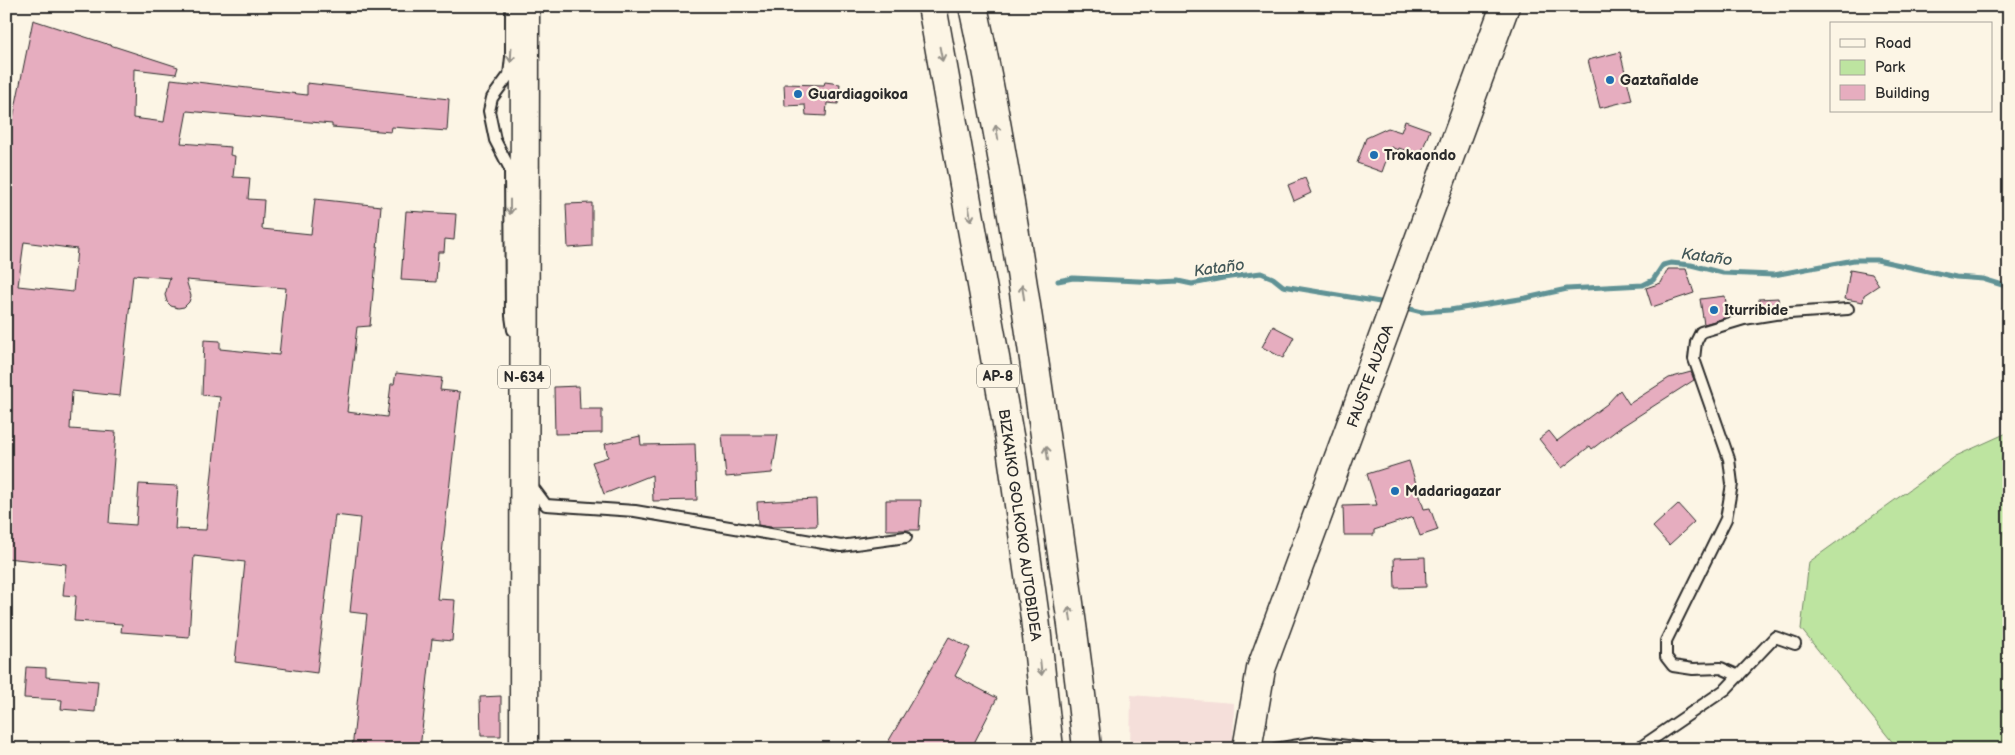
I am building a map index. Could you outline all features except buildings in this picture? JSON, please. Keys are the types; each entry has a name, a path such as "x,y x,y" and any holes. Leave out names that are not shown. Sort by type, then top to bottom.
{"main road":[{"name":"N-634","path":"524,749 536,515 524,465 525,6"},
{"name":"BIZKAIKO GOLKOKO AUTOBIDEA","path":"932,6 1010,441 1035,618 1049,749"},
{"name":"AP-8","path":"973,6 990,88 1036,374 1081,693 1087,749"},
{"name":"FAUSTE AUZOA","path":"1247,749 1261,669 1505,6"}],"lane":[{"path":"511,6 509,75 492,98 489,111 494,140 510,170 511,316 518,357 524,376"},
{"path":"1738,676 1721,668 1693,669 1673,666 1666,657 1666,641 1726,519 1732,484 1729,459 1694,359 1696,342 1701,332 1744,319 1775,314 1848,309"},
{"path":"536,515 635,511 841,546 906,537"},
{"path":"1638,749 1726,688 1776,637 1795,644"},
{"path":"1275,749 1317,742 1370,749"}],"shaded area":[{"path":"1131,695 1234,703 1233,749 1130,749"}],"green space":[{"path":"2009,432 2009,749 1898,749 1801,629 1809,562 1956,456"}],"waterway":[{"name":"Kataño","path":"1410,309 1422,312 1450,310 1526,298 1567,289 1643,285 1653,280 1663,265 1671,263 1691,265 1723,273 1774,275 1854,260 1877,260 1956,277 1983,279 2009,287"},
{"name":"Kataño","path":"1058,281 1073,278 1160,282 1178,281 1192,284 1261,273 1273,278 1283,286 1380,302"}],"place":[{"name":"Gaztañalde","path":"1610,80"},
{"name":"Guardiagoikoa","path":"798,94"},
{"name":"Trokaondo","path":"1374,155"},
{"name":"Iturribide","path":"1714,310"},
{"name":"Madariagazar","path":"1395,491"}]}
